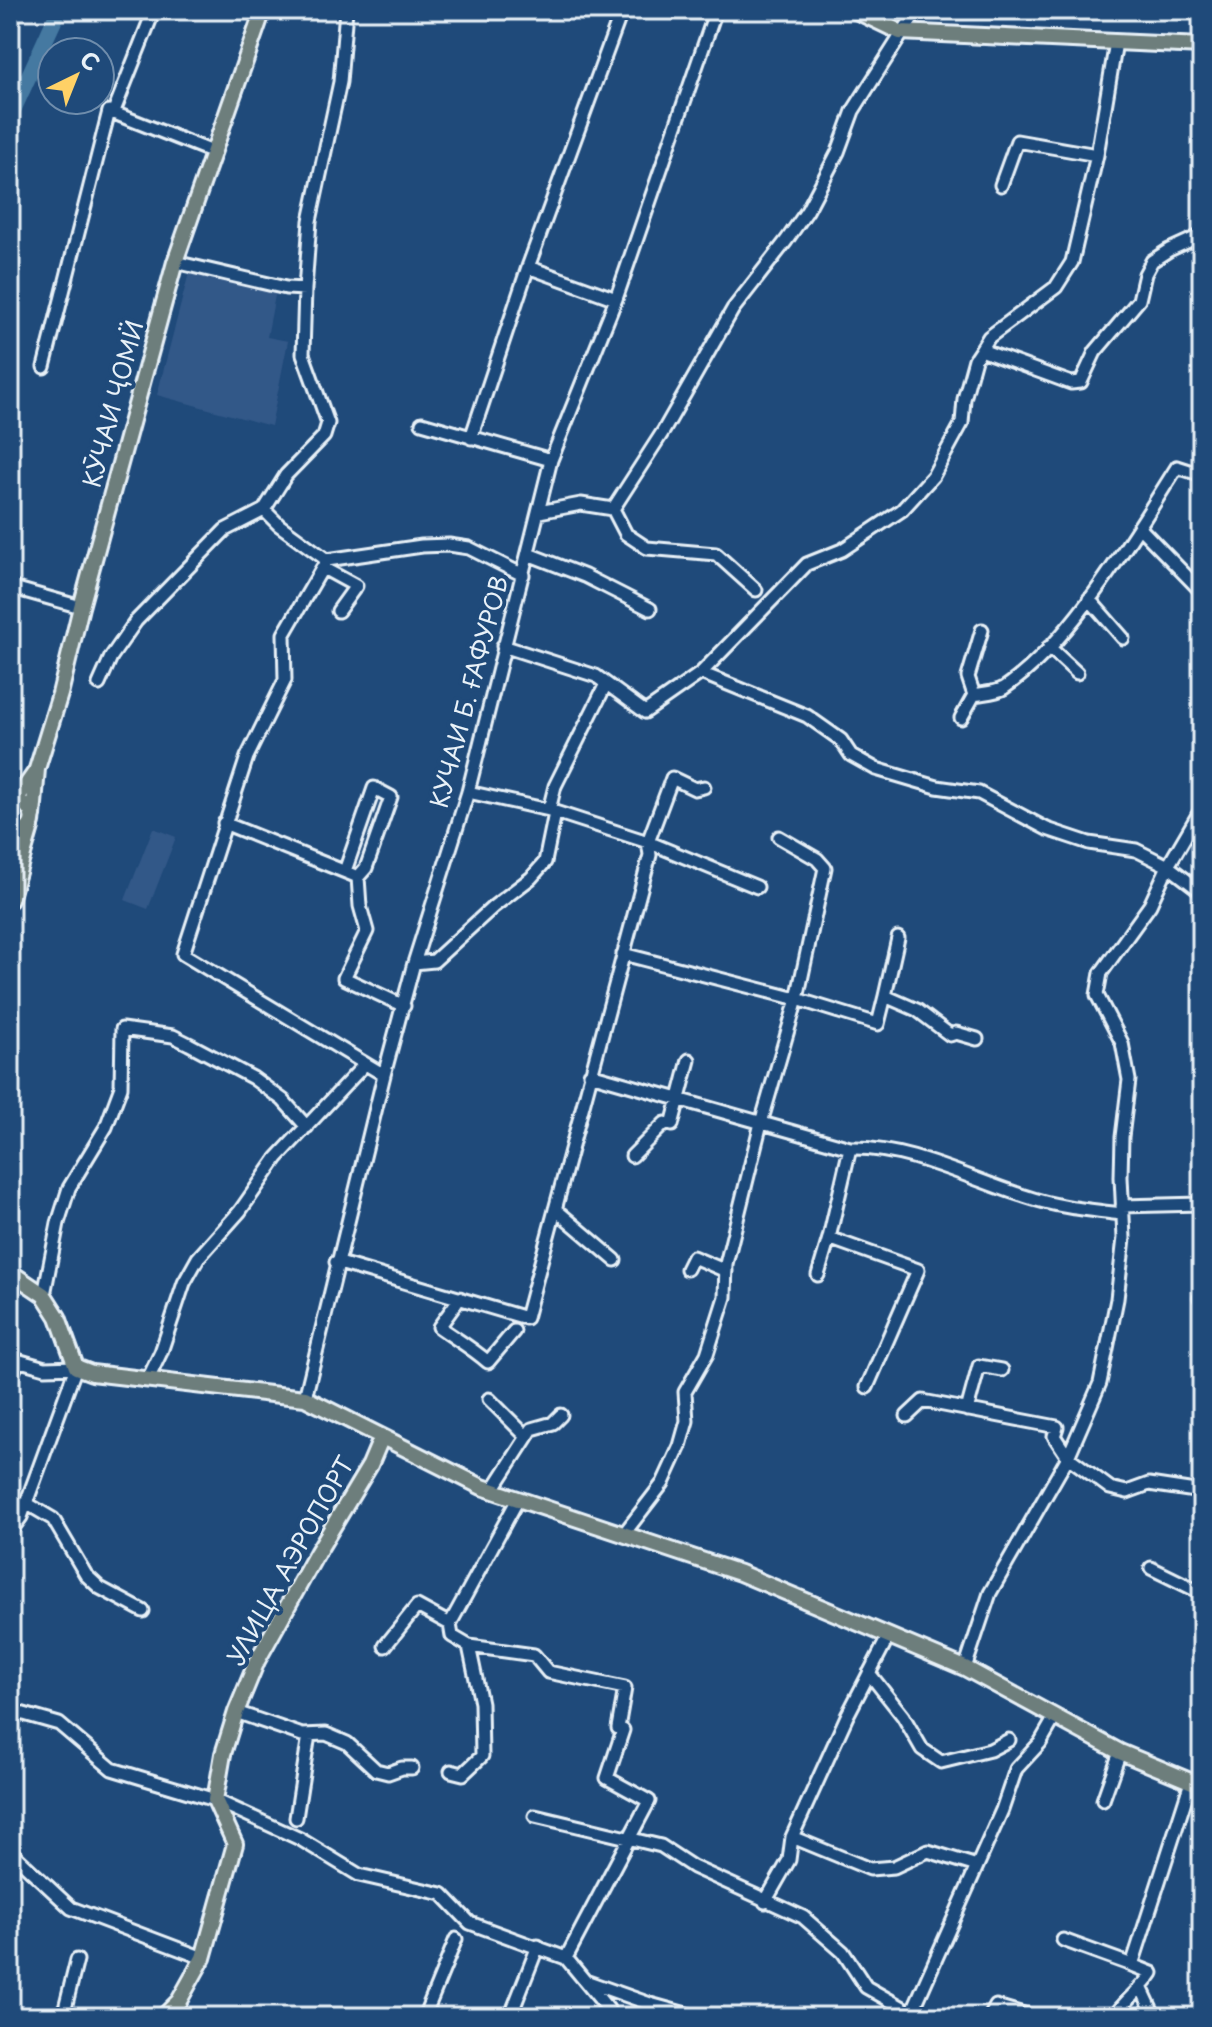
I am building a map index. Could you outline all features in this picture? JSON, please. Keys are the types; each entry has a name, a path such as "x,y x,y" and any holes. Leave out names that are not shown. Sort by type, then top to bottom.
{"main road":[{"name":"КӮЧАИ ҶОМӢ","path":"10,900 32,822 37,769 60,694 175,262 263,10"},
{"path":"854,10 900,32 1202,46"},
{"path":"10,831 23,833 32,822 26,805 14,803 37,769"},
{"path":"10,850 18,874"},
{"path":"10,1272 44,1295 58,1317 76,1367 92,1373 305,1398 381,1439 492,1491 740,1573 965,1668 1120,1752 1197,1784"},
{"name":"УЛИЦА АЭРОПОРТ","path":"215,1800 223,1754 257,1661 370,1465 381,1439"},
{"path":"163,2017 179,2001 203,1958 235,1844 215,1800"}],"street":[{"path":"116,106 154,10"},
{"path":"99,684 111,657 136,621 225,530 264,510 286,475 324,436 328,423 303,354 305,289 310,221 340,82 346,10"},
{"path":"471,438 528,267 622,10"},
{"name":"КУЧАИ Б. ҒАФУРОВ","path":"305,1398 384,1075 414,963 468,792 551,460 616,299 716,10"},
{"path":"613,509 664,430 733,309 807,211 838,152 853,111 900,32 917,10"},
{"path":"503,646 567,664 596,676 645,712 701,673 807,564 842,550 916,498 933,476 962,423 964,399 975,359 989,337 1056,287 1072,262 1097,155 1116,42"},
{"path":"116,112 213,152"},
{"path":"44,367 108,116"},
{"path":"1001,185 1017,141 1097,155"},
{"path":"981,350 1071,383 1081,382 1095,352 1139,300 1145,274 1152,261 1202,235"},
{"path":"175,262 286,288 305,289"},
{"path":"528,267 616,299"},
{"path":"422,423 551,460"},
{"path":"974,695 1001,690 1049,647 1089,599 1177,467 1202,475"},
{"path":"539,512 581,504 613,509"},
{"path":"613,509 626,534 647,548 716,554 756,590"},
{"path":"264,510 325,564 356,586 338,611"},
{"path":"1139,527 1202,592"},
{"path":"325,564 422,546 449,545 469,548 523,575"},
{"path":"528,554 585,576 650,609"},
{"path":"325,564 284,634 285,680 247,757 183,954 384,1075"},
{"path":"10,587 81,607"},
{"path":"1089,599 1123,638"},
{"path":"961,718 974,695 968,677 982,630"},
{"path":"1049,647 1077,673"},
{"path":"701,673 807,716 841,740 851,755 876,769 937,787 979,793 1047,829 1089,843 1136,850 1168,866 1202,892"},
{"path":"414,963 434,961 493,907 531,878 545,862 555,786 606,684"},
{"path":"336,1262 526,1318 650,855 648,842 672,778 695,789 704,787"},
{"path":"345,871 374,788 391,797 366,868 358,877 360,906 367,931 344,978 404,1006"},
{"path":"468,792 552,811 648,842 757,887"},
{"path":"965,1668 990,1593 1068,1457 1100,1383 1117,1299 1124,1238 1122,1137 1129,1080 1122,1043 1097,995 1101,973 1150,905 1168,866 1202,808"},
{"path":"224,823 358,877"},
{"path":"623,1535 663,1483 680,1446 687,1421 685,1392 707,1354 725,1297 726,1271 761,1123 797,999 825,868 817,859 779,837"},
{"path":"623,954 797,999 878,1024 898,938"},
{"path":"885,996 917,1010 950,1035 956,1033 977,1039"},
{"path":"44,1295 58,1223 69,1188 106,1127 121,1087 122,1029 173,1036 189,1044 253,1078 283,1100 307,1127"},
{"path":"632,1156 665,1123 672,1125 689,1060"},
{"path":"148,1379 161,1352 184,1283 198,1258 240,1211 277,1158 365,1064"},
{"path":"590,1074 850,1148 871,1147 1061,1207 1122,1210 1201,1204 1202,1215"},
{"path":"818,1275 850,1148"},
{"path":"555,1209 615,1260"},
{"path":"829,1238 918,1270 867,1387"},
{"path":"687,1269 693,1257 726,1271"},
{"path":"460,1298 439,1327 471,1346 488,1362 514,1331"},
{"path":"10,1378 14,1360 45,1368 76,1367 21,1517 10,1532"},
{"path":"967,1410 979,1366 1002,1370"},
{"path":"489,1399 527,1437"},
{"path":"907,1416 923,1401 1057,1427 1054,1436 1068,1457 1110,1488 1127,1492 1149,1484 1202,1491"},
{"path":"492,1491 532,1429 553,1423 561,1415"},
{"path":"517,1501 450,1624 452,1636 469,1646 534,1655 548,1672 625,1688 618,1728 623,1730 607,1778 649,1801 566,1958"},
{"path":"26,1503 53,1519 86,1575 100,1588 143,1611"},
{"path":"1151,1568 1202,1593"},
{"path":"385,1646 417,1606 450,1624"},
{"path":"765,1902 789,1860 792,1837 888,1637"},
{"path":"451,1771 463,1774 482,1756 481,1703 469,1646"},
{"path":"869,1673 903,1716 922,1749 941,1762 990,1750 1009,1740"},
{"path":"10,1710 59,1724 112,1769 215,1800 300,1839 359,1875 442,1894 470,1923 566,1958 608,2009 604,2017"},
{"path":"236,1712 302,1735 326,1734 347,1743 376,1770 388,1773 412,1768"},
{"path":"911,2015 1002,1810 1016,1769 1040,1743 1055,1717"},
{"path":"296,1818 309,1735"},
{"path":"1103,1800 1120,1752"},
{"path":"1132,1965 1197,1784"},
{"path":"535,1816 661,1846 693,1867 803,1917 843,1952 866,1987 911,2015 925,2017"},
{"path":"792,1837 870,1869 894,1867 928,1851 977,1866"},
{"path":"10,1851 71,1908 203,1958"},
{"path":"424,2017 456,1939"},
{"path":"1063,1940 1152,1973 1142,1989 1121,2005 1114,2017"},
{"path":"510,2017 538,1946"},
{"path":"57,2017 65,2008 77,1960"},
{"path":"586,1981 697,2017"},
{"path":"1142,1989 1155,2017"},
{"path":"990,2017 996,2006 1034,2017"}],"shaded area":[{"path":"190,269 276,290 267,337 288,341 271,426 157,395"},
{"path":"153,828 176,837 148,909 125,900"}],"waterway":[{"path":"10,117 59,10"}]}
